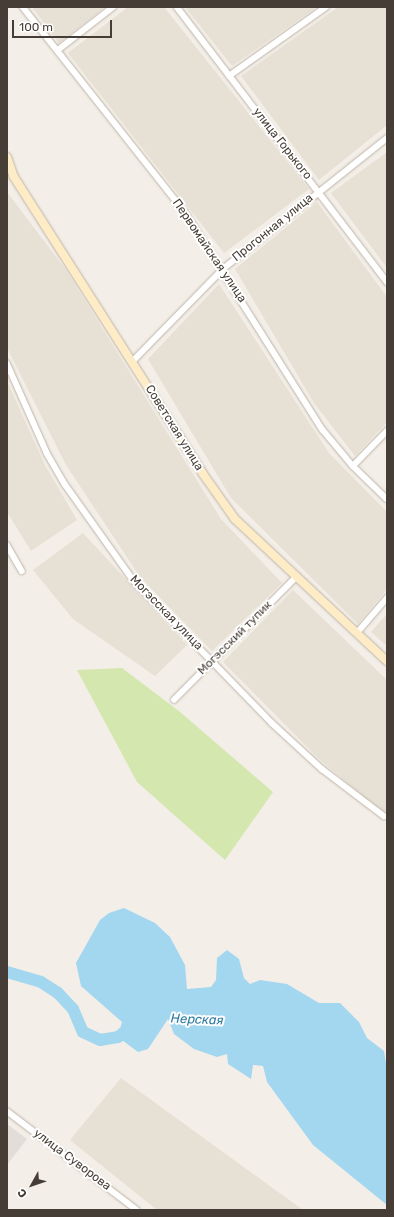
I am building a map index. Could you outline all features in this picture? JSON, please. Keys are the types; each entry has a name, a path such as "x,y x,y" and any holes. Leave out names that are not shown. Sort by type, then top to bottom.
{"street":[{"name":"Первомайская улица","path":"23,7 185,212 223,269 323,430 353,466 387,499"},
{"path":"58,50 113,7"},
{"name":"улица Горького","path":"177,7 387,282"},
{"path":"229,76 326,7"},
{"name":"Прогонная улица","path":"132,362 223,269 318,191 387,138"},
{"name":"Советская улица","path":"7,157 10,175 203,474 235,519 295,578 358,633 387,661"},
{"name":"Могэсская улица","path":"7,363 47,453 65,484 134,581 272,723 322,769 384,816"},
{"path":"353,466 387,431"},
{"path":"7,545 22,572"},
{"name":"Могэсский тупик","path":"174,700 295,578"},
{"path":"358,633 387,598"},
{"name":"улица Суворова","path":"7,1111 137,1210"}],"shaded area":[{"path":"32,7 105,7 59,43"},
{"path":"128,7 164,7 309,189 224,253 68,53"},
{"path":"185,7 317,7 232,66"},
{"path":"338,7 387,7 387,125 319,180 241,76"},
{"path":"387,152 387,268 331,193"},
{"path":"7,192 66,270 221,519 282,583 212,651 140,577 66,465 7,348"},
{"path":"317,202 387,297 387,422 355,456 314,403 235,269"},
{"path":"219,284 329,453 387,512 387,589 358,624 231,498 148,359"},
{"path":"7,381 45,465 77,520 31,551 7,512"},
{"path":"83,533 187,645 155,676 73,619 33,570"},
{"path":"293,590 387,680 387,817 317,757 223,662"},
{"path":"387,614 387,646 371,632"},
{"path":"121,1078 303,1210 157,1210 70,1140"},
{"path":"7,1124 27,1139 7,1165"}],"green space":[{"path":"122,668 180,712 273,792 225,860 137,782 77,670"}],"water":[{"path":"124,908 155,923 170,937 185,965 187,989 211,987 216,980 217,958 227,950 239,959 244,978 250,984 260,980 287,984 319,1003 340,1003 359,1022 367,1038 384,1051 387,1069 387,1205 313,1145 267,1082 263,1066 253,1065 251,1079 228,1064 227,1054 217,1057 194,1049 174,1034 168,1019 148,1049 138,1052 118,1037 122,1022 81,986 76,963 100,920 109,913"}],"waterway":[{"name":"Нерская","path":"7,972 41,982 58,993 73,1009 83,1032 100,1040 118,1037 131,1027"}]}
